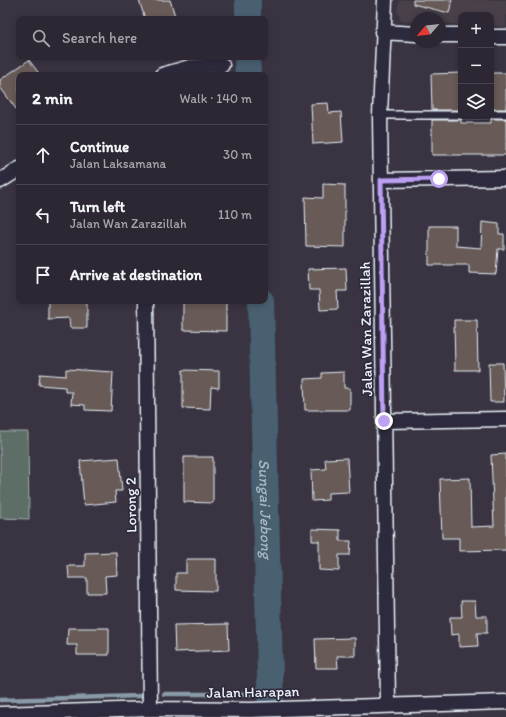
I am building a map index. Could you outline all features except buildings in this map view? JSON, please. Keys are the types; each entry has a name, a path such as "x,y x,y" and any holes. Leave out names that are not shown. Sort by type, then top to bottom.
{"street":[{"name":"Jalan Wan Zarazillah","path":"385,0 382,32 380,115 388,705"},
{"path":"382,32 410,34"},
{"path":"446,35 458,35"},
{"path":"494,37 506,37"},
{"path":"172,72 190,67 222,65"},
{"path":"0,181 16,171"},
{"path":"381,180 506,178"},
{"name":"Lorong 2","path":"146,304 150,709"},
{"path":"384,421 506,419"},
{"name":"Jalan Harapan","path":"0,714 150,709 250,710 506,702"}],"lane":[{"path":"494,114 506,114"},
{"path":"380,115 458,115"}],"shaded area":[{"path":"400,0 506,0 506,27 494,26 494,12 458,12 458,25 446,24 446,12 410,12 410,22 401,21 397,10"}],"green space":[{"path":"0,432 28,432 29,519 0,518"}],"waterway":[{"name":"Sungai Jebong","path":"248,0 248,16"},
{"name":"Sungai Jebong","path":"247,60 248,72"},
{"name":"Sungai Jebong","path":"261,304 271,717"},
{"path":"164,694 271,694"},
{"path":"0,700 141,696"}],"route":[{"path":"384,421 381,180 439,179"}]}
